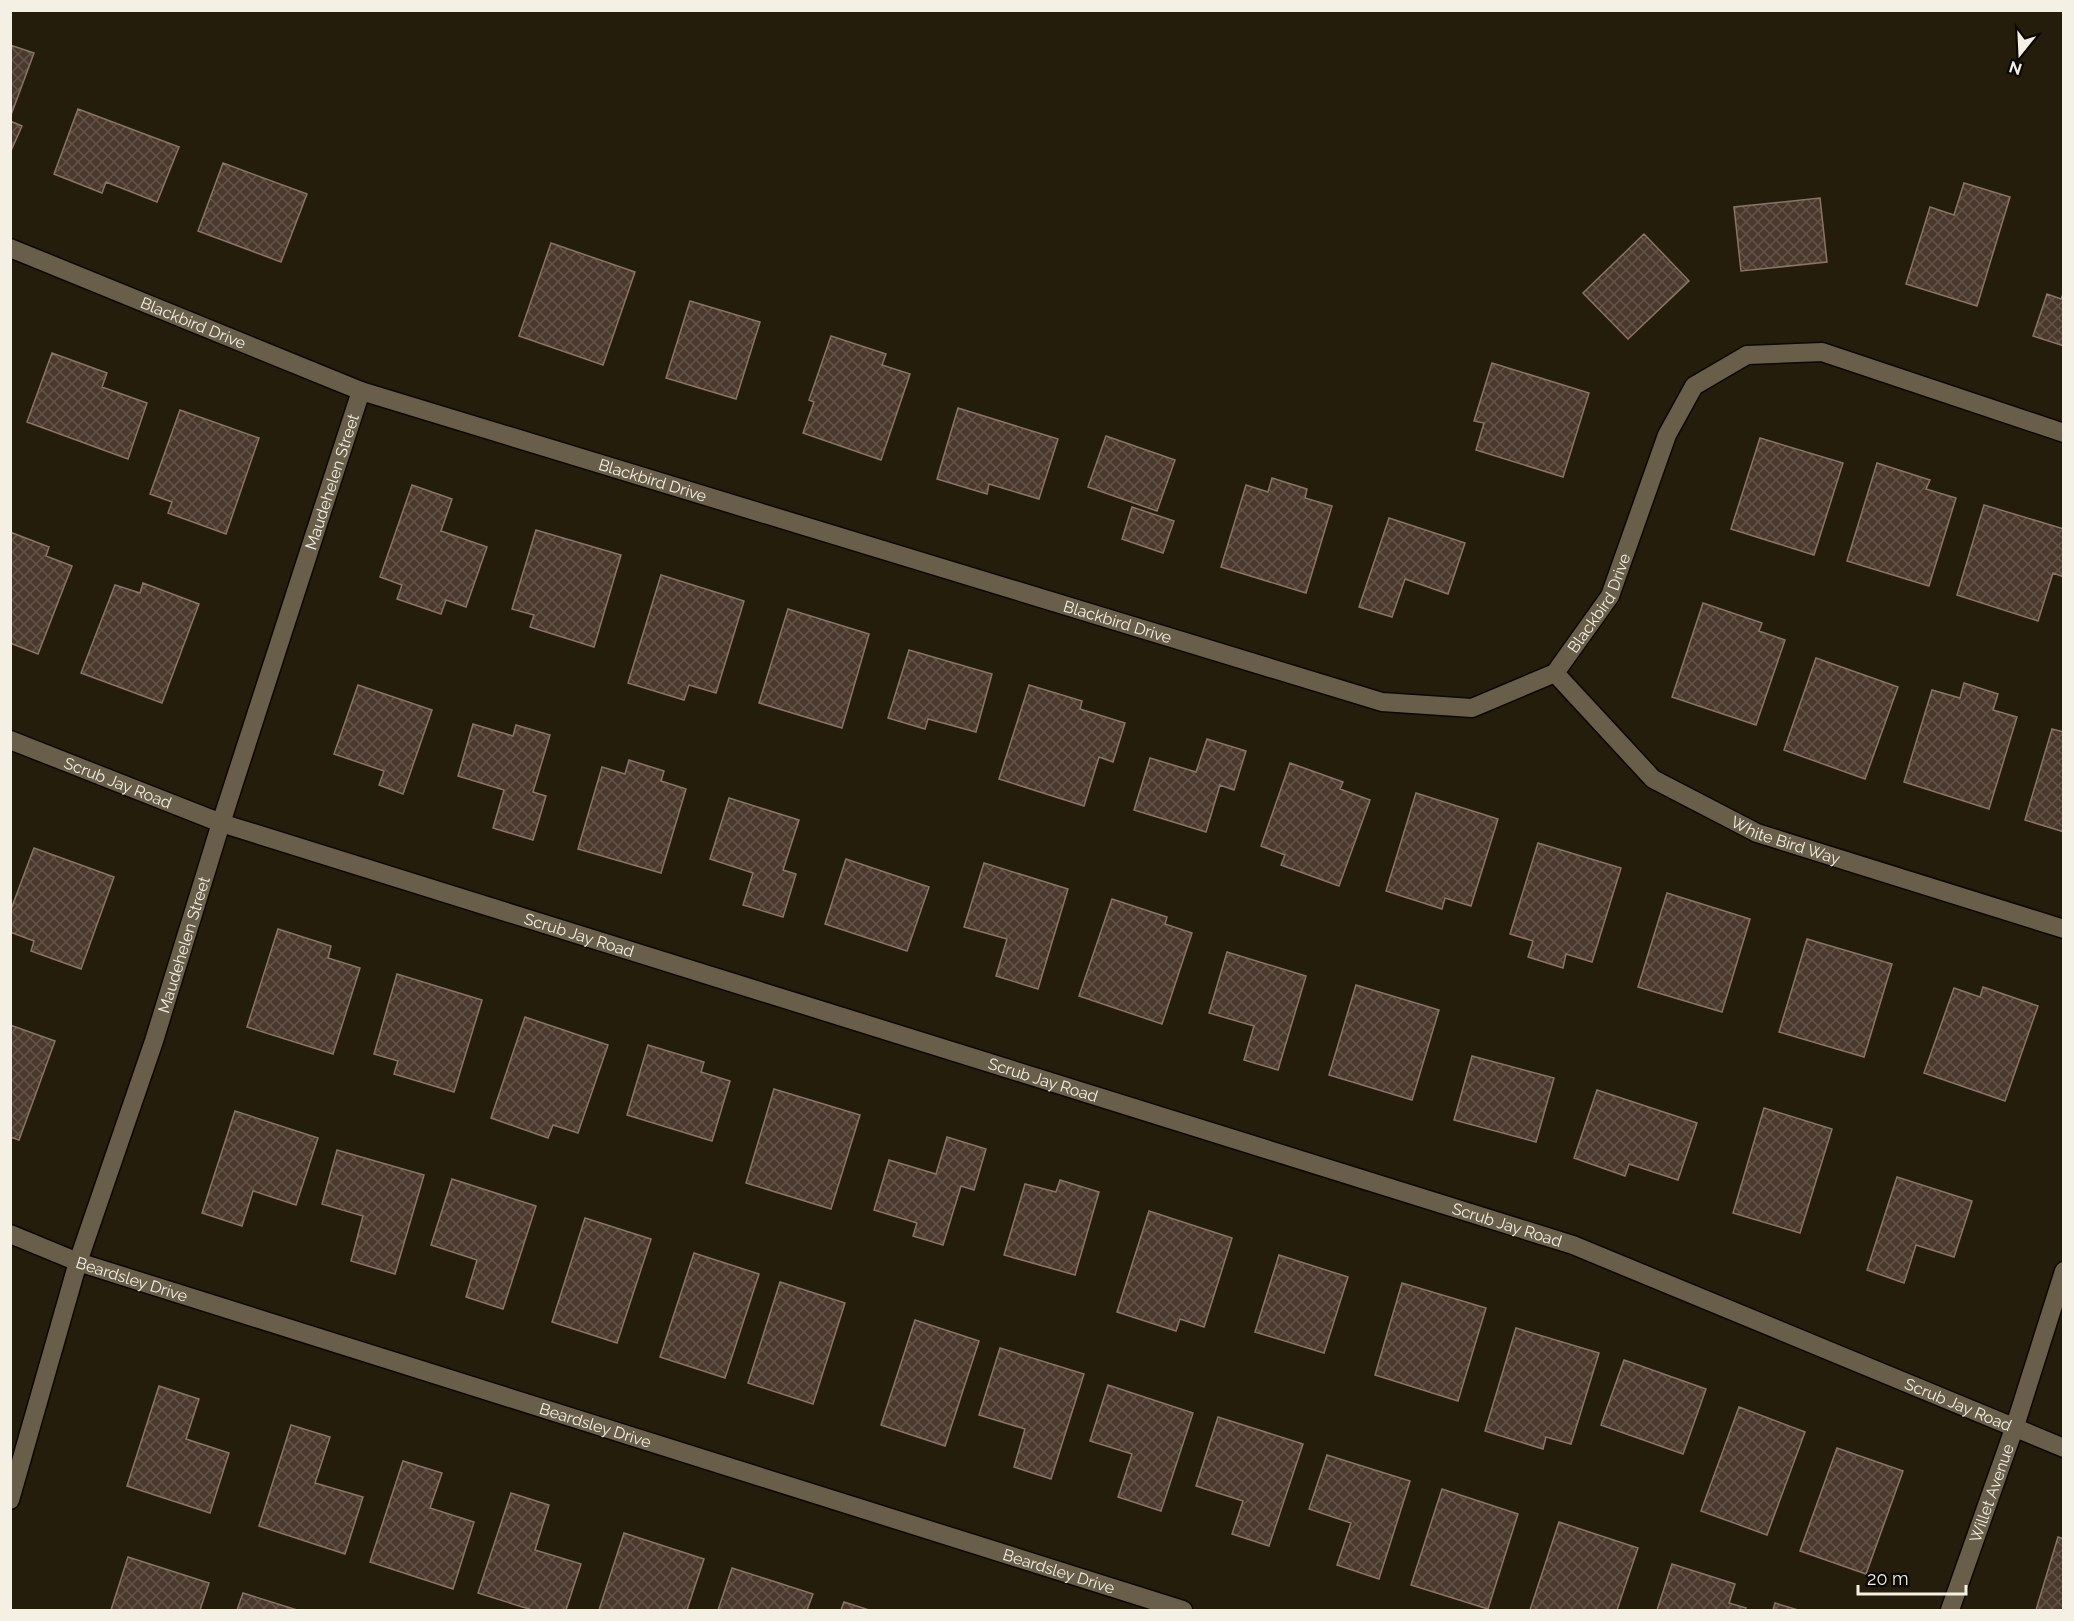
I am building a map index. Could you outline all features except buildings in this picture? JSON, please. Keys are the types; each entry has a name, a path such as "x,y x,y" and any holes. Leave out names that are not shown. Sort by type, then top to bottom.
{"street":[{"name":"Blackbird Drive","path":"10,248 361,391 1382,702 1472,708 1555,673 1610,596 1667,435 1694,386 1747,355 1822,352 2064,433"},
{"name":"Maudehelen Street","path":"10,1500 78,1262 154,1041 220,823 361,391"},
{"name":"White Bird Way","path":"1555,673 1653,779 1757,833 2064,929"},
{"name":"Scrub Jay Road","path":"10,740 220,823 1573,1245 2064,1448"},
{"name":"Beardsley Drive","path":"10,1234 78,1262 1183,1611"},
{"name":"Willet Avenue","path":"1950,1611 2015,1426 2064,1271"}]}
